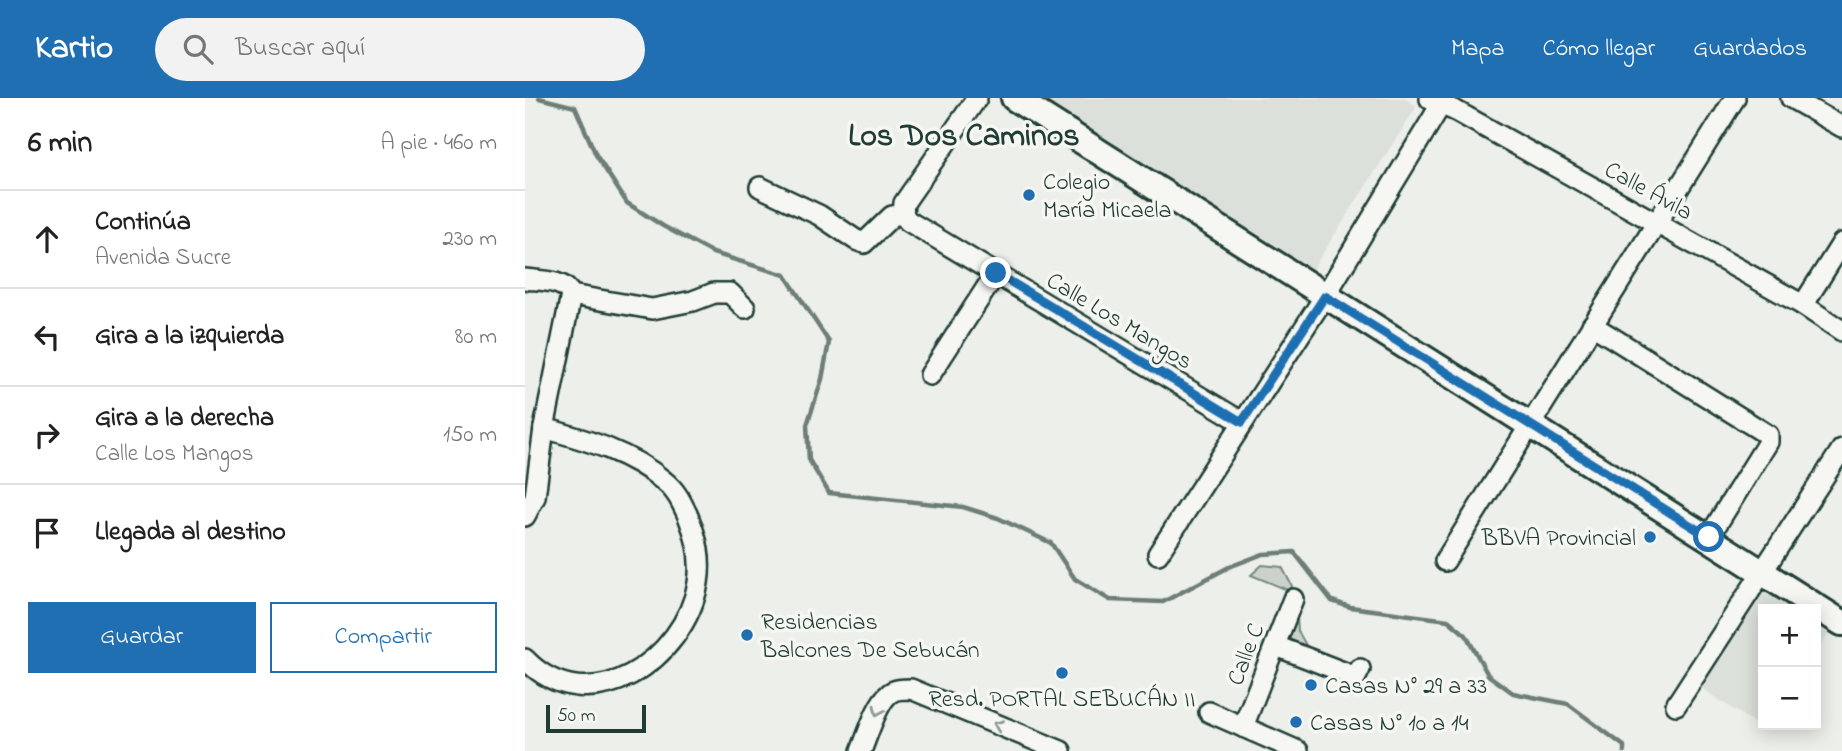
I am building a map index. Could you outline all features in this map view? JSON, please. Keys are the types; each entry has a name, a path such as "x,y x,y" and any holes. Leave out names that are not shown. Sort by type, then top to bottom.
{"main road":[{"path":"1027,102 1325,296 1842,623"}],"street":[{"path":"759,187 819,215 864,243 892,216 903,214 904,203 977,98"},
{"path":"1445,561 1735,98"},
{"path":"1791,98 1842,127"},
{"path":"1158,554 1325,296 1438,100"},
{"name":"Calle Ávila","path":"1438,100 1803,305 1842,331"},
{"name":"Calle Los Mangos","path":"903,214 908,221 1242,422"},
{"path":"1803,305 1842,243"},
{"path":"930,375 996,273"},
{"path":"525,279 559,283 568,288 571,295 544,428 535,496 525,516"},
{"path":"571,295 652,309 693,301 714,293 730,293 745,308"},
{"path":"1592,326 1768,435 1768,442 1709,537"},
{"path":"525,659 549,679 575,687 606,685 640,669 661,652 684,621 697,586 699,566 698,542 690,521 681,500 666,482 603,446 544,428"},
{"path":"1676,705 1842,449"},
{"name":"Calle C","path":"1243,727 1293,600"},
{"path":"1276,646 1356,677 1360,669"},
{"path":"861,751 881,704 889,693 911,689 1061,751"},
{"path":"1209,712 1291,749"}],"shaded area":[{"path":"1042,98 1404,98 1417,106 1309,275 1038,105"},
{"path":"1262,565 1282,567 1292,586 1290,591 1251,575"},
{"path":"1759,586 1786,604 1758,604 1758,726 1695,684"},
{"path":"1296,605 1298,631 1311,654 1282,643"},
{"path":"1821,626 1829,632 1821,645"}],"waterway":[{"path":"539,98 575,107 596,155 627,203 713,253 785,275 829,342 822,379 807,425 809,460 829,493 963,507 998,518 1051,543 1075,579 1110,600 1163,602 1229,567 1263,554 1294,552 1332,601 1350,607 1448,620 1466,635 1488,675 1513,693 1568,704 1624,746 1624,751"}],"place":[{"name":"Colegio María Micaela","path":"1029,195"},
{"name":"BBVA Provincial","path":"1650,537"},
{"name":"Residencias Balcones De Sebucán","path":"747,635"},
{"name":"Resd. PORTAL SEBUCÁN II","path":"1062,673"},
{"name":"Casas N° 29 a 33","path":"1311,685"},
{"name":"Casas N° 10 a 14","path":"1296,722"}],"district":[{"name":"Los Dos Caminos","path":"964,134"}],"route":[{"path":"996,273 1242,422 1325,296 1709,537"}]}
